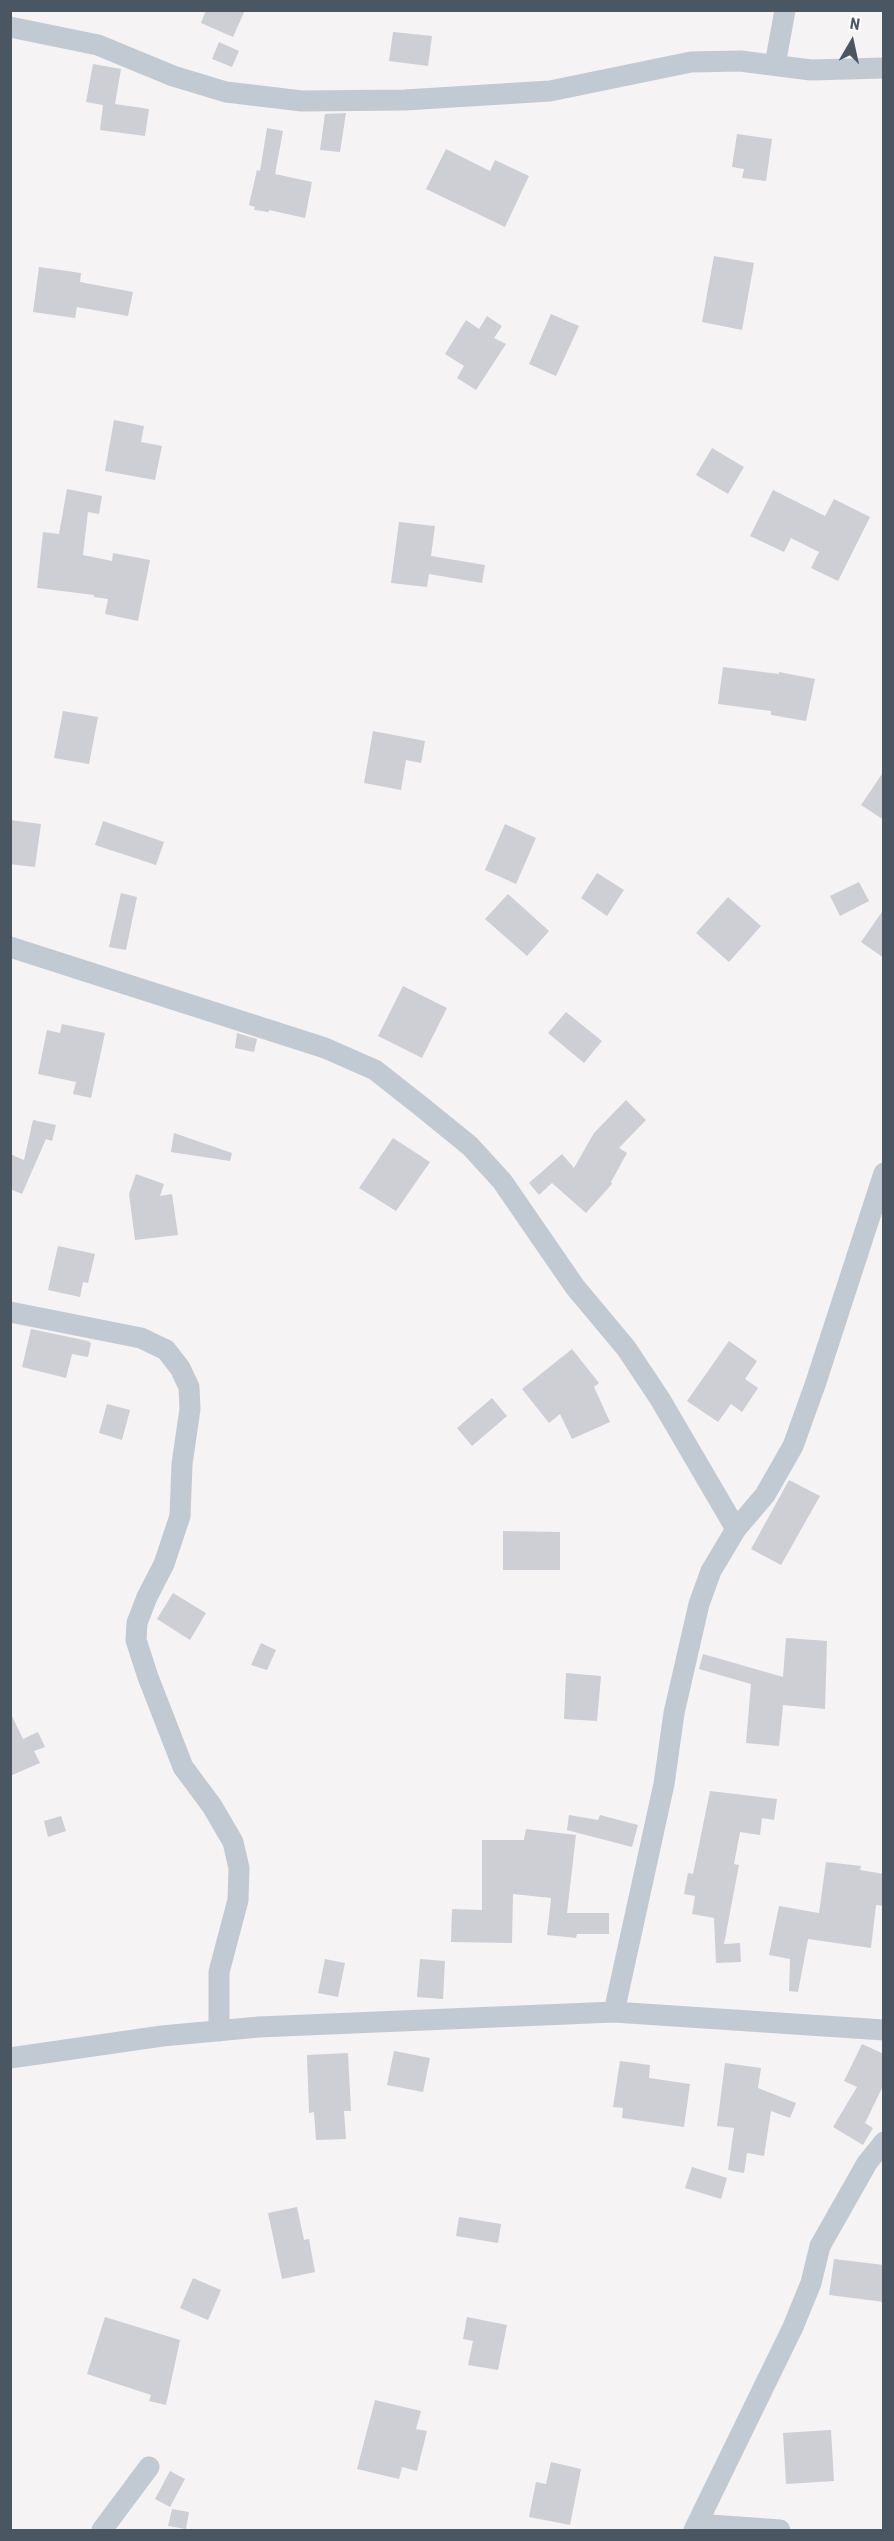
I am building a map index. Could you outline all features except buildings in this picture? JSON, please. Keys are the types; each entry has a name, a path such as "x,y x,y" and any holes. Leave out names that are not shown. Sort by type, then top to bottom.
{"street":[{"path":"775,65 785,10"},
{"path":"10,27 98,45 173,76 226,92 302,101 405,100 550,91 691,62 740,61 811,70 884,68"},
{"path":"10,947 325,1048 375,1070 422,1107 470,1146 502,1181 575,1287 626,1348 660,1399 736,1529"},
{"path":"614,2012 664,1784 674,1713 699,1604 711,1571 736,1529 765,1495 793,1446 884,1173"},
{"path":"10,1312 141,1338 166,1350 180,1368 189,1387 190,1409 182,1464 180,1516 164,1564 137,1623 136,1640 183,1767 212,1806 233,1842 239,1868 238,1900 219,1972 219,2031"},
{"path":"10,2058 162,2036 219,2031 409,2020 614,2012 884,2030"},
{"path":"780,2530 695,2527 793,2327 811,2283 820,2246 867,2163 884,2142"},
{"path":"102,2530 149,2467"}]}
